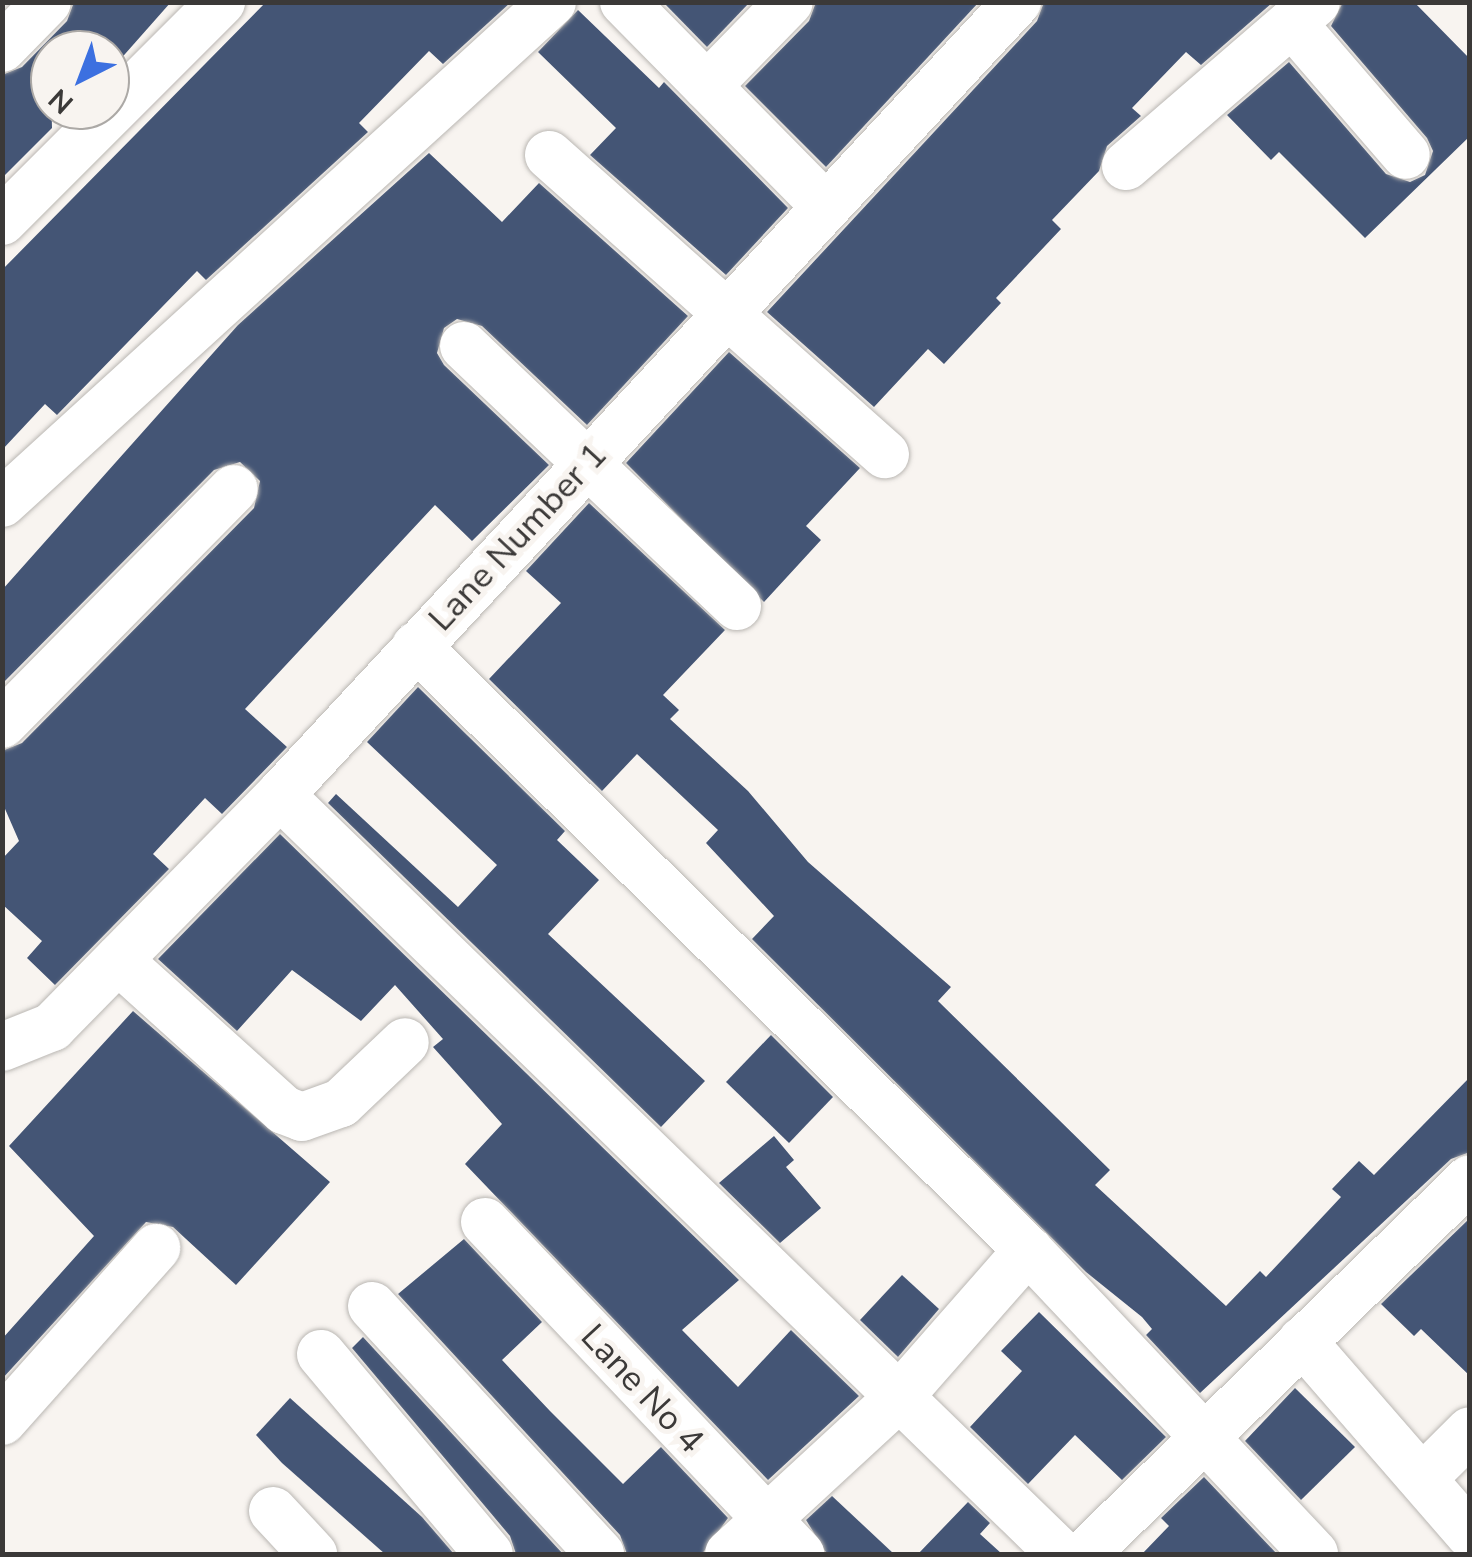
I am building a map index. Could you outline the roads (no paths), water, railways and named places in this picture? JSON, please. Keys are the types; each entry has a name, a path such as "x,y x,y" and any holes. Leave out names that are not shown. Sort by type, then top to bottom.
{"street":[{"path":"2,48 47,2"},
{"path":"2,221 221,2"},
{"path":"2,503 552,2"},
{"path":"624,2 824,206"},
{"path":"708,86 789,2"},
{"name":"Lane Number 1","path":"2,1048 52,1027 280,795 1017,2"},
{"path":"1126,166 1304,13 1406,155"},
{"path":"548,155 885,454"},
{"path":"464,346 737,606"},
{"path":"2,724 234,489"},
{"path":"416,646 1028,1250 1200,1440 1314,1554"},
{"path":"280,795 1061,1554"},
{"path":"118,960 284,1110 302,1117 341,1103 406,1042"},
{"path":"1085,1554 1470,1179"},
{"name":"Lane No 4","path":"485,1222 800,1554"},
{"path":"2,1421 156,1248"},
{"path":"730,1554 898,1398 1028,1250"},
{"path":"372,1306 600,1554"},
{"path":"1302,1341 1426,1476 1470,1534"},
{"path":"321,1354 489,1554"},
{"path":"1426,1476 1470,1432"},
{"path":"274,1511 314,1554"}]}
